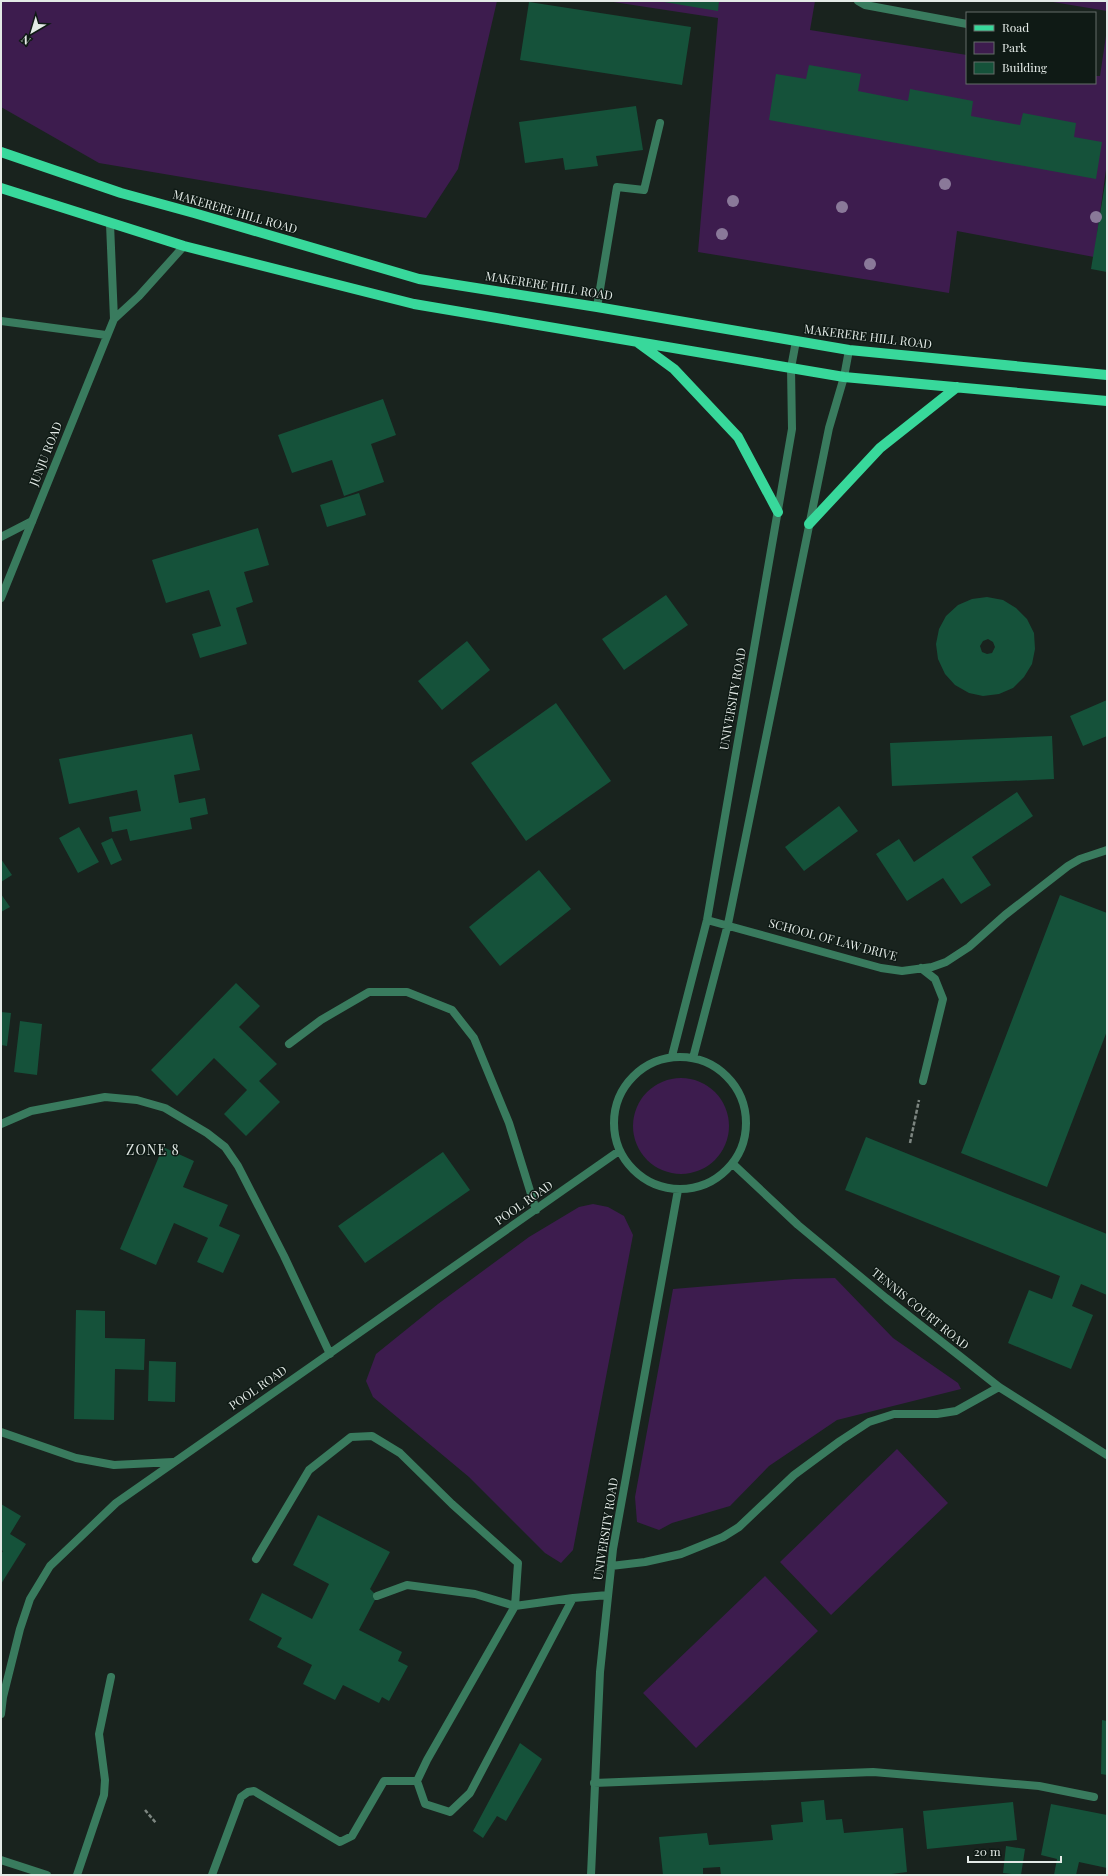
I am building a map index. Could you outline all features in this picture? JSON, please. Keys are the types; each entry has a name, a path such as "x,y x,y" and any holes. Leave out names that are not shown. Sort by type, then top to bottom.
{"main road":[{"name":"MAKERERE HILL ROAD","path":"1,152 121,193 419,279 597,307 849,350 1107,375"},
{"path":"1,188 110,224 184,246 414,304 634,340 844,377 1107,401"},
{"path":"634,340 674,369 738,437 778,512"},
{"path":"809,524 880,448 957,387"}],"street":[{"path":"858,1 865,5 966,24"},
{"path":"597,307 617,187 644,190 660,123"},
{"name":"JUNJU ROAD","path":"110,224 114,319"},
{"name":"JUNJU ROAD","path":"1,598 106,335 114,319 139,296 184,246"},
{"path":"1,321 106,335"},
{"name":"UNIVERSITY ROAD","path":"672,1056 707,920 778,512 792,429 792,368 796,341"},
{"path":"693,1058 728,924 828,428 844,377 849,350"},
{"path":"1,538 32,521"},
{"name":"SCHOOL OF LAW DRIVE","path":"707,920 728,924 881,968 902,971 921,968 946,962 970,948 1005,915 1068,866 1080,859 1107,850"},
{"path":"921,968 935,979 943,999 923,1081"},
{"path":"289,1044 321,1020 369,992 407,992 452,1010 474,1038 509,1123 536,1210"},
{"path":"672,1056 693,1058 711,1064 727,1076 738,1091 745,1109 746,1128 742,1147 733,1164 718,1179 699,1187 678,1190 660,1187 643,1179 629,1166 619,1151 613,1130 614,1110 621,1090 634,1074 652,1062 672,1056"},
{"path":"1,1124 31,1111 105,1098 137,1100 165,1108 207,1132 225,1147 238,1166 284,1256 330,1354"},
{"name":"POOL ROAD","path":"1,1714 3,1697 16,1644 30,1600 50,1566 116,1503 619,1151"},
{"name":"TENNIS COURT ROAD","path":"733,1164 798,1225 886,1298 999,1387 1107,1455"},
{"name":"UNIVERSITY ROAD","path":"591,1875 600,1672 611,1566 678,1190"},
{"path":"611,1566 645,1562 681,1554 723,1537 739,1527 794,1475 840,1441 870,1422 894,1414 938,1414 956,1411 999,1387"},
{"path":"1,1432 76,1458 114,1465 174,1462"},
{"path":"256,1559 309,1470 351,1437 372,1436 400,1453 452,1504 518,1563 515,1606 427,1760 417,1781 425,1804 450,1812 470,1793 573,1598"},
{"path":"376,1596 407,1585 475,1594 515,1606 608,1595"},
{"path":"77,1875 104,1795 105,1780 99,1734 111,1677"},
{"path":"594,1783 872,1772 1039,1786 1094,1797"},
{"path":"212,1875 241,1798 248,1792 254,1791 340,1842 352,1836 384,1781 417,1781"},
{"path":"1,1860 47,1875"}],"path":[{"path":"910,1143 923,1081"},
{"path":"145,1810 156,1823"}],"green space":[{"path":"1,1 497,1 458,169 426,218 99,163 1,107"},
{"path":"607,1 815,1 810,30 966,55 966,84 1096,84 1096,76 1100,76 1107,29 1107,162 1094,257 957,231 949,293 698,252 718,18"},
{"path":"1047,1 1107,1 1107,11"},
{"path":"681,1078 699,1082 708,1086 715,1092 721,1099 725,1108 729,1126 725,1144 721,1153 715,1160 708,1166 699,1170 681,1174 663,1170 654,1166 647,1160 641,1153 637,1144 633,1126 637,1108 641,1099 647,1092 654,1086 663,1082"},
{"path":"593,1204 608,1207 624,1216 633,1235 573,1550 561,1563 545,1553 469,1477 373,1397 366,1381 376,1354 438,1304 529,1237 579,1207"},
{"path":"835,1278 893,1338 958,1383 961,1389 837,1420 769,1466 730,1506 672,1523 659,1530 637,1522 635,1497 673,1289 794,1279"},
{"path":"897,1449 948,1503 831,1615 780,1562"},
{"path":"765,1576 818,1631 696,1748 643,1693"}],"building":[{"path":"658,1 719,1 718,11"},
{"path":"529,2 691,27 682,85 520,60"},
{"path":"809,65 861,74 858,91 908,101 910,89 973,101 971,116 1020,125 1023,113 1076,123 1074,137 1102,142 1096,179 769,120 776,74 806,79"},
{"path":"636,106 643,150 596,156 598,166 565,170 563,158 525,163 519,122"},
{"path":"1107,178 1107,272 1091,269"},
{"path":"383,399 396,435 371,444 384,482 344,496 332,460 292,473 278,435"},
{"path":"359,493 366,515 327,527 320,505"},
{"path":"258,528 269,565 244,572 253,602 236,608 247,644 200,658 192,634 221,626 209,590 166,603 152,560"},
{"path":"666,595 688,625 624,670 602,639"},
{"path":"987,597 1003,600 1016,608 1027,619 1034,633 1035,649 1032,664 1024,677 1013,688 999,694 983,696 969,693 955,685 945,674 938,659 936,644 939,629 946,616 958,605 972,599","holes":["988,639 993,642 995,647 992,653 987,654 982,652 980,646 983,641"]},
{"path":"467,641 490,670 442,710 418,681"},
{"path":"1107,700 1107,736 1083,746 1070,716"},
{"path":"556,703 611,781 526,841 471,763"},
{"path":"192,734 200,770 174,775 179,803 205,798 208,814 190,818 192,829 130,841 127,829 112,832 109,817 141,811 137,790 69,804 59,759"},
{"path":"1052,736 1054,779 892,786 890,743"},
{"path":"1017,792 1033,816 972,857 991,885 961,904 943,878 907,901 876,854 899,839 914,862"},
{"path":"839,806 858,831 804,871 785,847"},
{"path":"79,827 99,862 78,873 59,838"},
{"path":"112,838 122,860 111,865 101,843"},
{"path":"1,859 12,875 1,882"},
{"path":"539,870 571,909 500,966 469,927"},
{"path":"1,894 10,907 1,912"},
{"path":"1060,895 1107,913 1107,1031 1047,1187 961,1153"},
{"path":"236,983 260,1006 239,1027 277,1064 259,1081 280,1102 246,1136 224,1114 247,1090 214,1058 177,1096 151,1070"},
{"path":"1,1012 11,1013 7,1046 1,1045"},
{"path":"20,1021 42,1024 37,1075 14,1072"},
{"path":"866,1137 1107,1234 1107,1295 1081,1284 1072,1306 1093,1315 1071,1369 1008,1343 1029,1290 1052,1299 1060,1276 845,1190"},
{"path":"163,1147 194,1161 183,1187 228,1205 219,1226 240,1235 223,1273 197,1262 208,1238 174,1223 156,1265 120,1249"},
{"path":"443,1152 470,1190 365,1263 338,1226"},
{"path":"76,1310 105,1311 105,1338 145,1339 144,1370 115,1369 114,1420 74,1419"},
{"path":"149,1361 176,1362 175,1402 148,1401"},
{"path":"1,1504 21,1516 10,1534 26,1544 1,1584 1,1554 3,1551 1,1550"},
{"path":"318,1515 390,1552 370,1589 377,1596 359,1630 402,1652 398,1661 408,1666 389,1701 382,1697 379,1703 343,1685 335,1700 303,1684 312,1665 277,1647 282,1638 249,1620 262,1593 312,1619 329,1584 293,1565"},
{"path":"1102,1720 1107,1721 1107,1775 1101,1774"},
{"path":"520,1743 542,1759 506,1821 497,1816 483,1838 473,1831"},
{"path":"824,1800 826,1820 842,1819 844,1833 903,1828 907,1872 884,1875 721,1875 720,1867 703,1868 703,1875 663,1875 659,1837 707,1833 709,1845 773,1840 771,1825 803,1822 801,1802"},
{"path":"1013,1802 1017,1840 927,1849 923,1811"},
{"path":"1051,1804 1107,1815 1107,1868 1079,1862 1076,1875 1054,1875 1057,1859 1041,1855"},
{"path":"1006,1846 1025,1849 1021,1875 1003,1873"}],"district":[{"name":"ZONE 8","path":"153,1150"}]}
